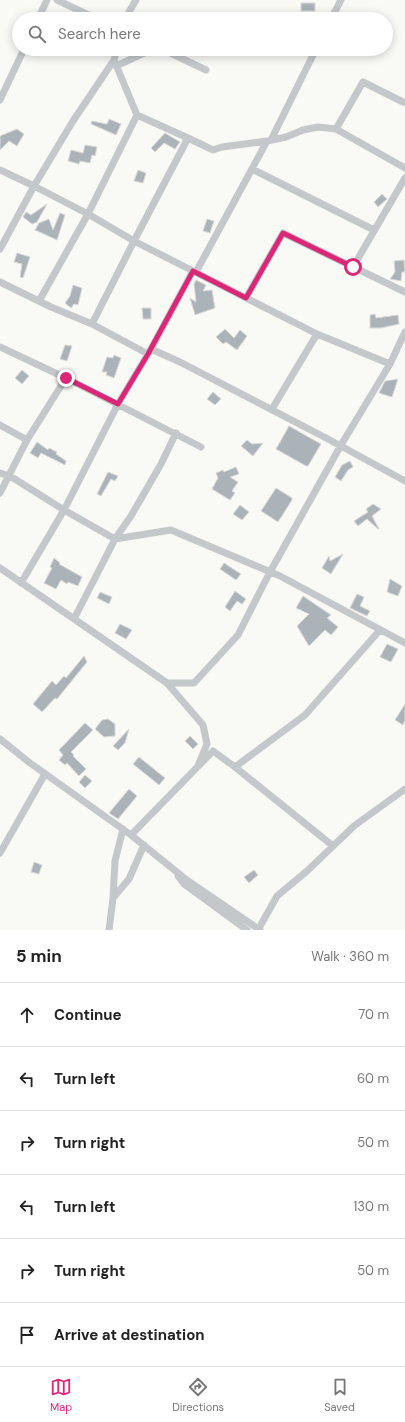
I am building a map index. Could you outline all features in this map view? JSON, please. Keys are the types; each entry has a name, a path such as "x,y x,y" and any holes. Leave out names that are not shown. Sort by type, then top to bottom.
{"street":[{"path":"41,12 47,0"},
{"path":"57,0 82,12"},
{"path":"129,12 136,0"},
{"path":"334,12 340,0"},
{"path":"0,100 21,56"},
{"path":"0,249 34,186 73,121 115,63 116,56"},
{"path":"115,63 134,56"},
{"path":"177,56 206,70"},
{"path":"21,583 64,510 118,404 150,351 269,140 312,56"},
{"path":"115,63 137,115 213,150 222,147 286,137 303,130 318,127 336,129 405,168"},
{"path":"336,129 362,82 403,102"},
{"path":"38,300 88,214 137,115"},
{"path":"92,324 188,138"},
{"path":"252,169 374,230"},
{"path":"0,170 88,214 134,241 317,334 390,364"},
{"path":"353,267 405,178"},
{"path":"246,298 283,233 405,292"},
{"path":"0,282 150,351 180,362 341,445 405,481"},
{"path":"168,683 194,683 238,636 270,572 341,445 390,364 405,332"},
{"path":"272,410 317,334"},
{"path":"0,347 66,378 201,447"},
{"path":"0,493 27,440 66,378"},
{"path":"0,425 27,440"},
{"path":"74,619 115,539 131,516 161,464 176,433"},
{"path":"0,473 10,476 64,510 115,539 171,530 280,576 405,643"},
{"path":"0,568 168,683 203,725 206,744 198,766"},
{"path":"235,767 305,715 380,630"},
{"path":"0,739 131,835 188,881 259,930 277,896 354,826 405,789"},
{"path":"131,835 213,751 333,846"},
{"path":"0,853 46,774"},
{"path":"109,930 115,861 123,830"},
{"path":"112,898 129,879 144,845"},
{"path":"174,869 184,884 247,930"}],"building":[{"path":"301,3 315,3 315,11 301,11"},
{"path":"109,119 121,124 116,135 91,124 92,121 107,124"},
{"path":"17,129 24,134 17,146 9,141 0,150 0,136"},
{"path":"165,133 180,142 175,149 164,143 155,152 151,148"},
{"path":"85,145 97,147 95,156 92,155 90,163 80,161 79,164 68,161 71,150 83,153"},
{"path":"138,170 146,173 143,183 134,181"},
{"path":"382,194 387,199 378,207 374,202"},
{"path":"47,204 37,222 32,224 23,217 26,212 31,215"},
{"path":"60,213 65,215 57,240 35,230 39,223 49,219 53,230"},
{"path":"207,219 214,221 210,233 203,231"},
{"path":"17,253 30,257 23,278 20,277 22,264 14,262"},
{"path":"404,260 405,272 402,272 401,281 390,279 395,272 394,261"},
{"path":"196,280 206,285 203,291 212,290 215,308 195,315 190,298 196,302 194,284"},
{"path":"73,285 82,288 78,305 74,304 71,308 65,303 70,296"},
{"path":"142,308 151,308 151,319 143,319"},
{"path":"375,314 376,318 398,315 399,324 381,328 370,328 370,315"},
{"path":"225,329 234,338 240,330 247,336 237,350 226,342 223,344 216,337"},
{"path":"65,345 72,346 67,361 60,359"},
{"path":"114,355 121,358 114,378 106,375 107,372 102,372 107,357 113,358"},
{"path":"22,370 29,376 22,384 15,378"},
{"path":"398,379 392,397 379,393 385,381"},
{"path":"213,392 221,399 215,405 207,399"},
{"path":"289,426 321,444 308,466 276,449"},
{"path":"247,440 252,444 263,443 253,456 241,446"},
{"path":"37,442 48,450 49,448 57,452 56,454 66,461 65,465 41,453 38,458 30,453"},
{"path":"350,461 353,467 348,470 341,481 335,477 342,465"},
{"path":"236,467 239,474 230,477 238,482 232,491 235,493 230,500 212,489 218,478 216,473 223,470 224,472"},
{"path":"108,472 118,476 115,481 111,479 101,496 97,494"},
{"path":"276,488 292,498 278,522 261,511"},
{"path":"373,504 381,509 372,516 379,529 367,519 358,526 354,521 368,512 366,509"},
{"path":"240,505 249,512 242,520 233,514"},
{"path":"343,554 331,574 322,568 329,556 330,561"},
{"path":"54,558 60,563 59,564 82,577 78,586 68,582 67,584 61,580 56,589 44,583 52,568 50,567"},
{"path":"224,563 241,574 236,580 220,569"},
{"path":"390,579 402,586 398,596 387,592"},
{"path":"235,591 246,599 242,604 237,601 230,611 225,607"},
{"path":"100,592 112,597 109,604 97,598"},
{"path":"357,594 364,597 360,606 370,611 367,616 350,608"},
{"path":"303,596 331,615 327,618 338,627 331,635 325,630 309,646 297,626 309,614 296,608"},
{"path":"120,624 132,630 126,639 115,633"},
{"path":"387,644 398,649 391,662 380,657"},
{"path":"84,656 87,662 57,699 55,698 42,712 33,704 52,681 56,685 64,676 66,678"},
{"path":"405,704 405,720 403,725 395,720"},
{"path":"108,719 115,724 115,736 104,737 95,729 102,720"},
{"path":"85,723 93,730 71,752 86,769 79,776 67,763 65,765 59,760 63,755 59,750"},
{"path":"129,729 125,743 118,750 113,746"},
{"path":"190,736 198,744 193,749 185,741"},
{"path":"139,757 165,778 159,785 133,764"},
{"path":"85,775 92,781 85,788 79,782"},
{"path":"129,789 137,796 118,819 109,813"},
{"path":"34,862 42,865 39,874 31,872"},
{"path":"254,870 258,875 249,883 244,877"}],"route":[{"path":"66,378 118,404 148,354 193,271 246,298 283,233 353,267"}]}
